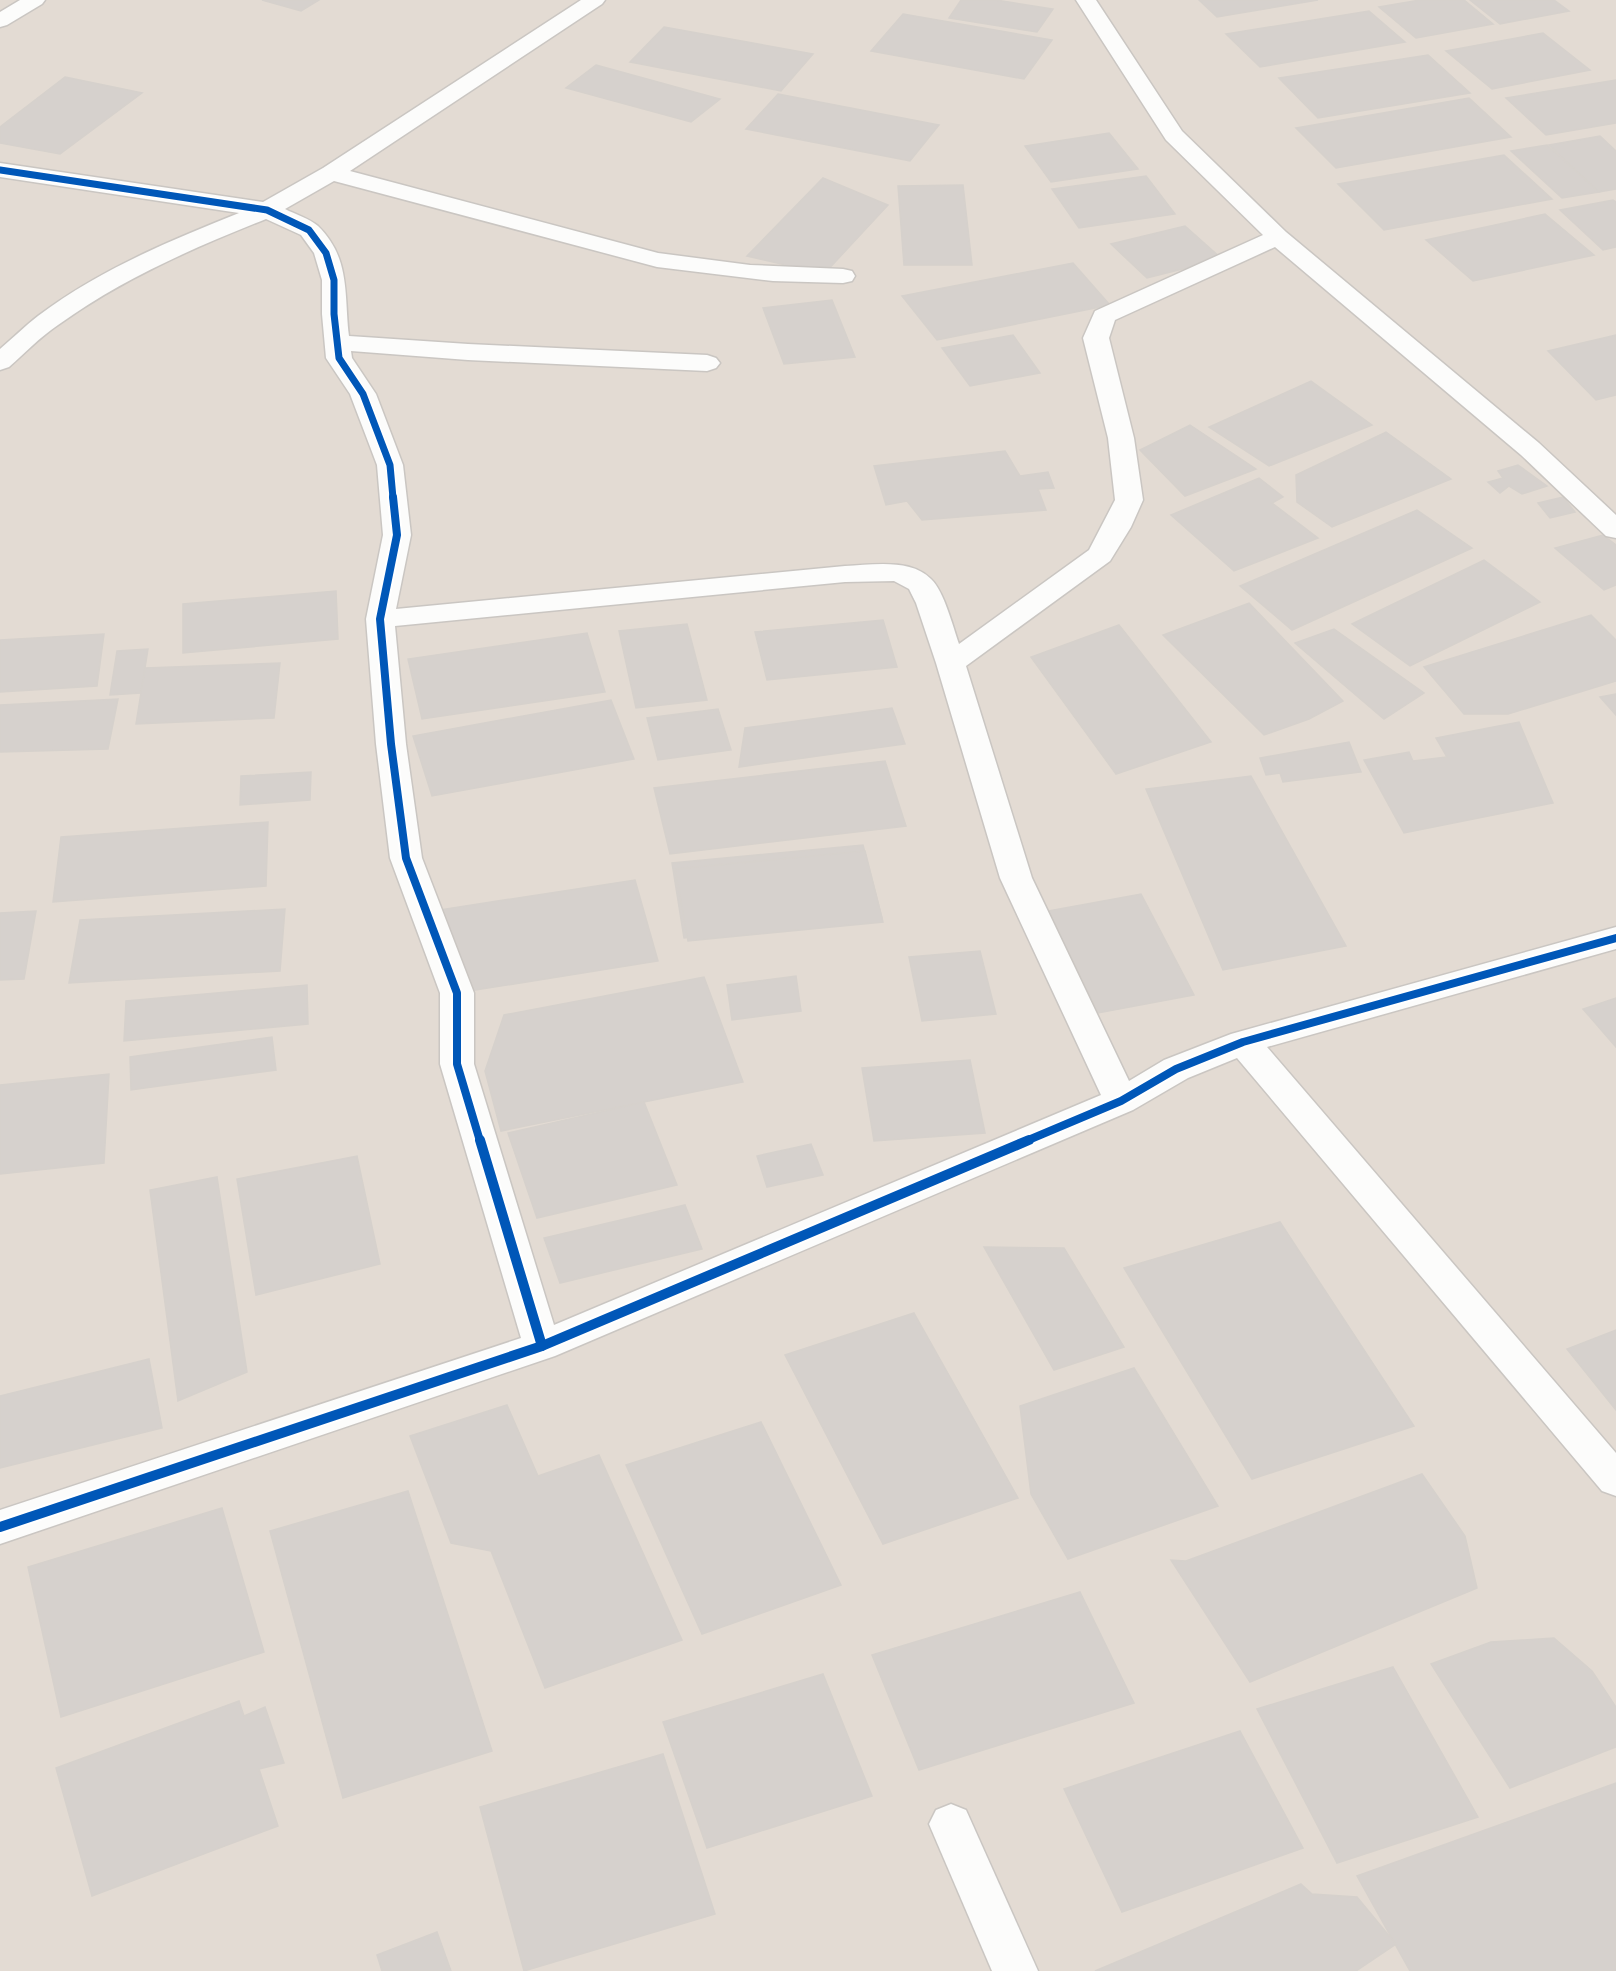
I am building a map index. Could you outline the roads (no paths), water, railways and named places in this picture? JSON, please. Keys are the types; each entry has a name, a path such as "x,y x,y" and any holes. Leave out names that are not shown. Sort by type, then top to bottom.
{"street":[{"path":"0,21 35,0"},
{"path":"0,362 48,321 113,278 192,240 267,210 331,173 594,0"},
{"path":"1086,0 1174,135 1278,237 1530,449 1616,530"},
{"path":"0,170 267,210 309,230 326,253 334,280 334,314 339,358 363,394 390,465 397,535 380,619 391,744 406,858 457,993 457,1064 542,1346"},
{"path":"331,173 657,260 697,267 767,274 843,276"},
{"path":"951,663 1100,555 1117,527 1129,500 1121,438 1096,338 1104,316 1278,237"},
{"path":"338,343 468,352 707,363"},
{"path":"380,619 833,575 899,573 921,584 951,663 1016,878 1122,1101"},
{"path":"0,1527 542,1346 1122,1101 1176,1069 1243,1042 1616,938"},
{"path":"1243,1042 1616,1480"},
{"path":"951,1824 1015,1971"}]}
